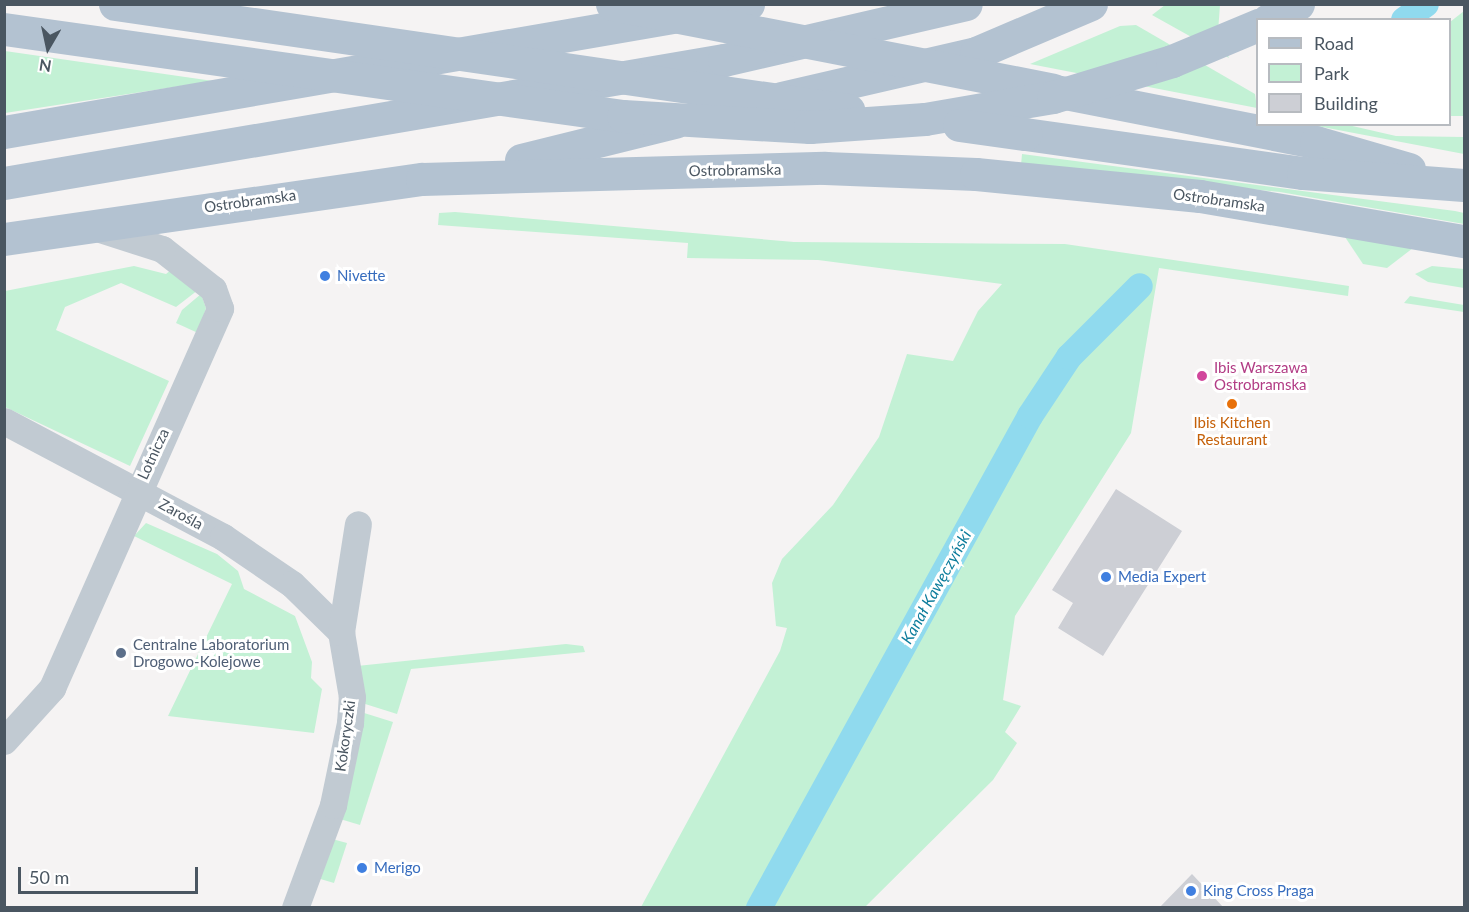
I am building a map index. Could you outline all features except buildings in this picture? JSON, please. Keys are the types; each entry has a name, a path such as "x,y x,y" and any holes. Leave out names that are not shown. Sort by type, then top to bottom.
{"main road":[{"path":"115,4 1303,173 1462,185"},
{"path":"612,4 1316,142 1462,185"},
{"path":"4,132 748,4"},
{"path":"4,183 724,60 966,4"},
{"path":"483,175 549,152 965,56 1091,4"},
{"path":"1272,18 1298,4"},
{"path":"4,28 623,116 818,127 925,119 1053,97 1172,61 1256,25"},
{"name":"Ostrobramska","path":"4,239 342,188 483,175 825,168 976,174 1200,196 1464,241"}],"street":[{"name":"Lotnicza","path":"4,741 52,688 137,489 218,314 213,289 162,249 87,225"},
{"name":"Zarośla","path":"4,421 137,489 292,584 341,632"},
{"name":"Kokoryczki","path":"295,908 333,805 350,723 352,697 341,632 358,524"}],"green space":[{"path":"1165,5 1220,5 1218,32 1229,58 1152,15"},
{"path":"1464,11 1464,116 1451,116 1451,21"},
{"path":"1136,25 1255,94 1256,108 1030,64 1120,26"},
{"path":"5,51 213,81 5,113"},
{"path":"1317,126 1352,126 1396,136 1464,137 1464,154"},
{"path":"1022,154 1455,211 1464,213 1464,224 1280,192 1021,165"},
{"path":"455,212 794,242 1065,244 1349,286 1348,296 1159,268 1131,433 1015,616 1003,700 1021,706 1005,732 1017,743 993,780 865,907 641,907 780,651 787,628 776,626 772,583 782,559 833,505 879,437 907,354 953,361 978,311 1002,284 818,260 687,258 688,243 438,225 439,213"},
{"path":"1345,237 1413,248 1387,268 1363,264"},
{"path":"134,266 166,274 172,269 198,290 176,307 121,283 65,307 56,330 169,381 130,466 5,407 5,291"},
{"path":"1432,266 1464,269 1464,288 1428,282 1415,274"},
{"path":"201,294 206,308 198,333 176,323 182,310"},
{"path":"1410,296 1464,305 1464,312 1404,303"},
{"path":"146,523 217,554 238,571 244,589 295,616 312,662 311,678 322,689 314,733 168,716 232,584 134,536"},
{"path":"566,644 583,646 585,652 411,669 397,714 362,703 357,666"},
{"path":"361,712 393,722 360,825 340,819"},
{"path":"332,839 347,843 334,883 317,878"}],"waterway":[{"name":"Kanał Kawęczyński","path":"1407,18 1426,4"},
{"name":"Kanał Kawęczyński","path":"759,908 1030,416 1069,357 1140,286"}],"place":[{"name":"Nivette","path":"325,276"},
{"name":"Ibis Warszawa Ostrobramska","path":"1202,376"},
{"name":"Ibis Kitchen Restaurant","path":"1232,404"},
{"name":"Media Expert","path":"1106,577"},
{"name":"Centralne Laboratorium Drogowo-Kolejowe","path":"121,653"},
{"name":"Merigo","path":"362,868"},
{"name":"King Cross Praga","path":"1191,891"}]}
